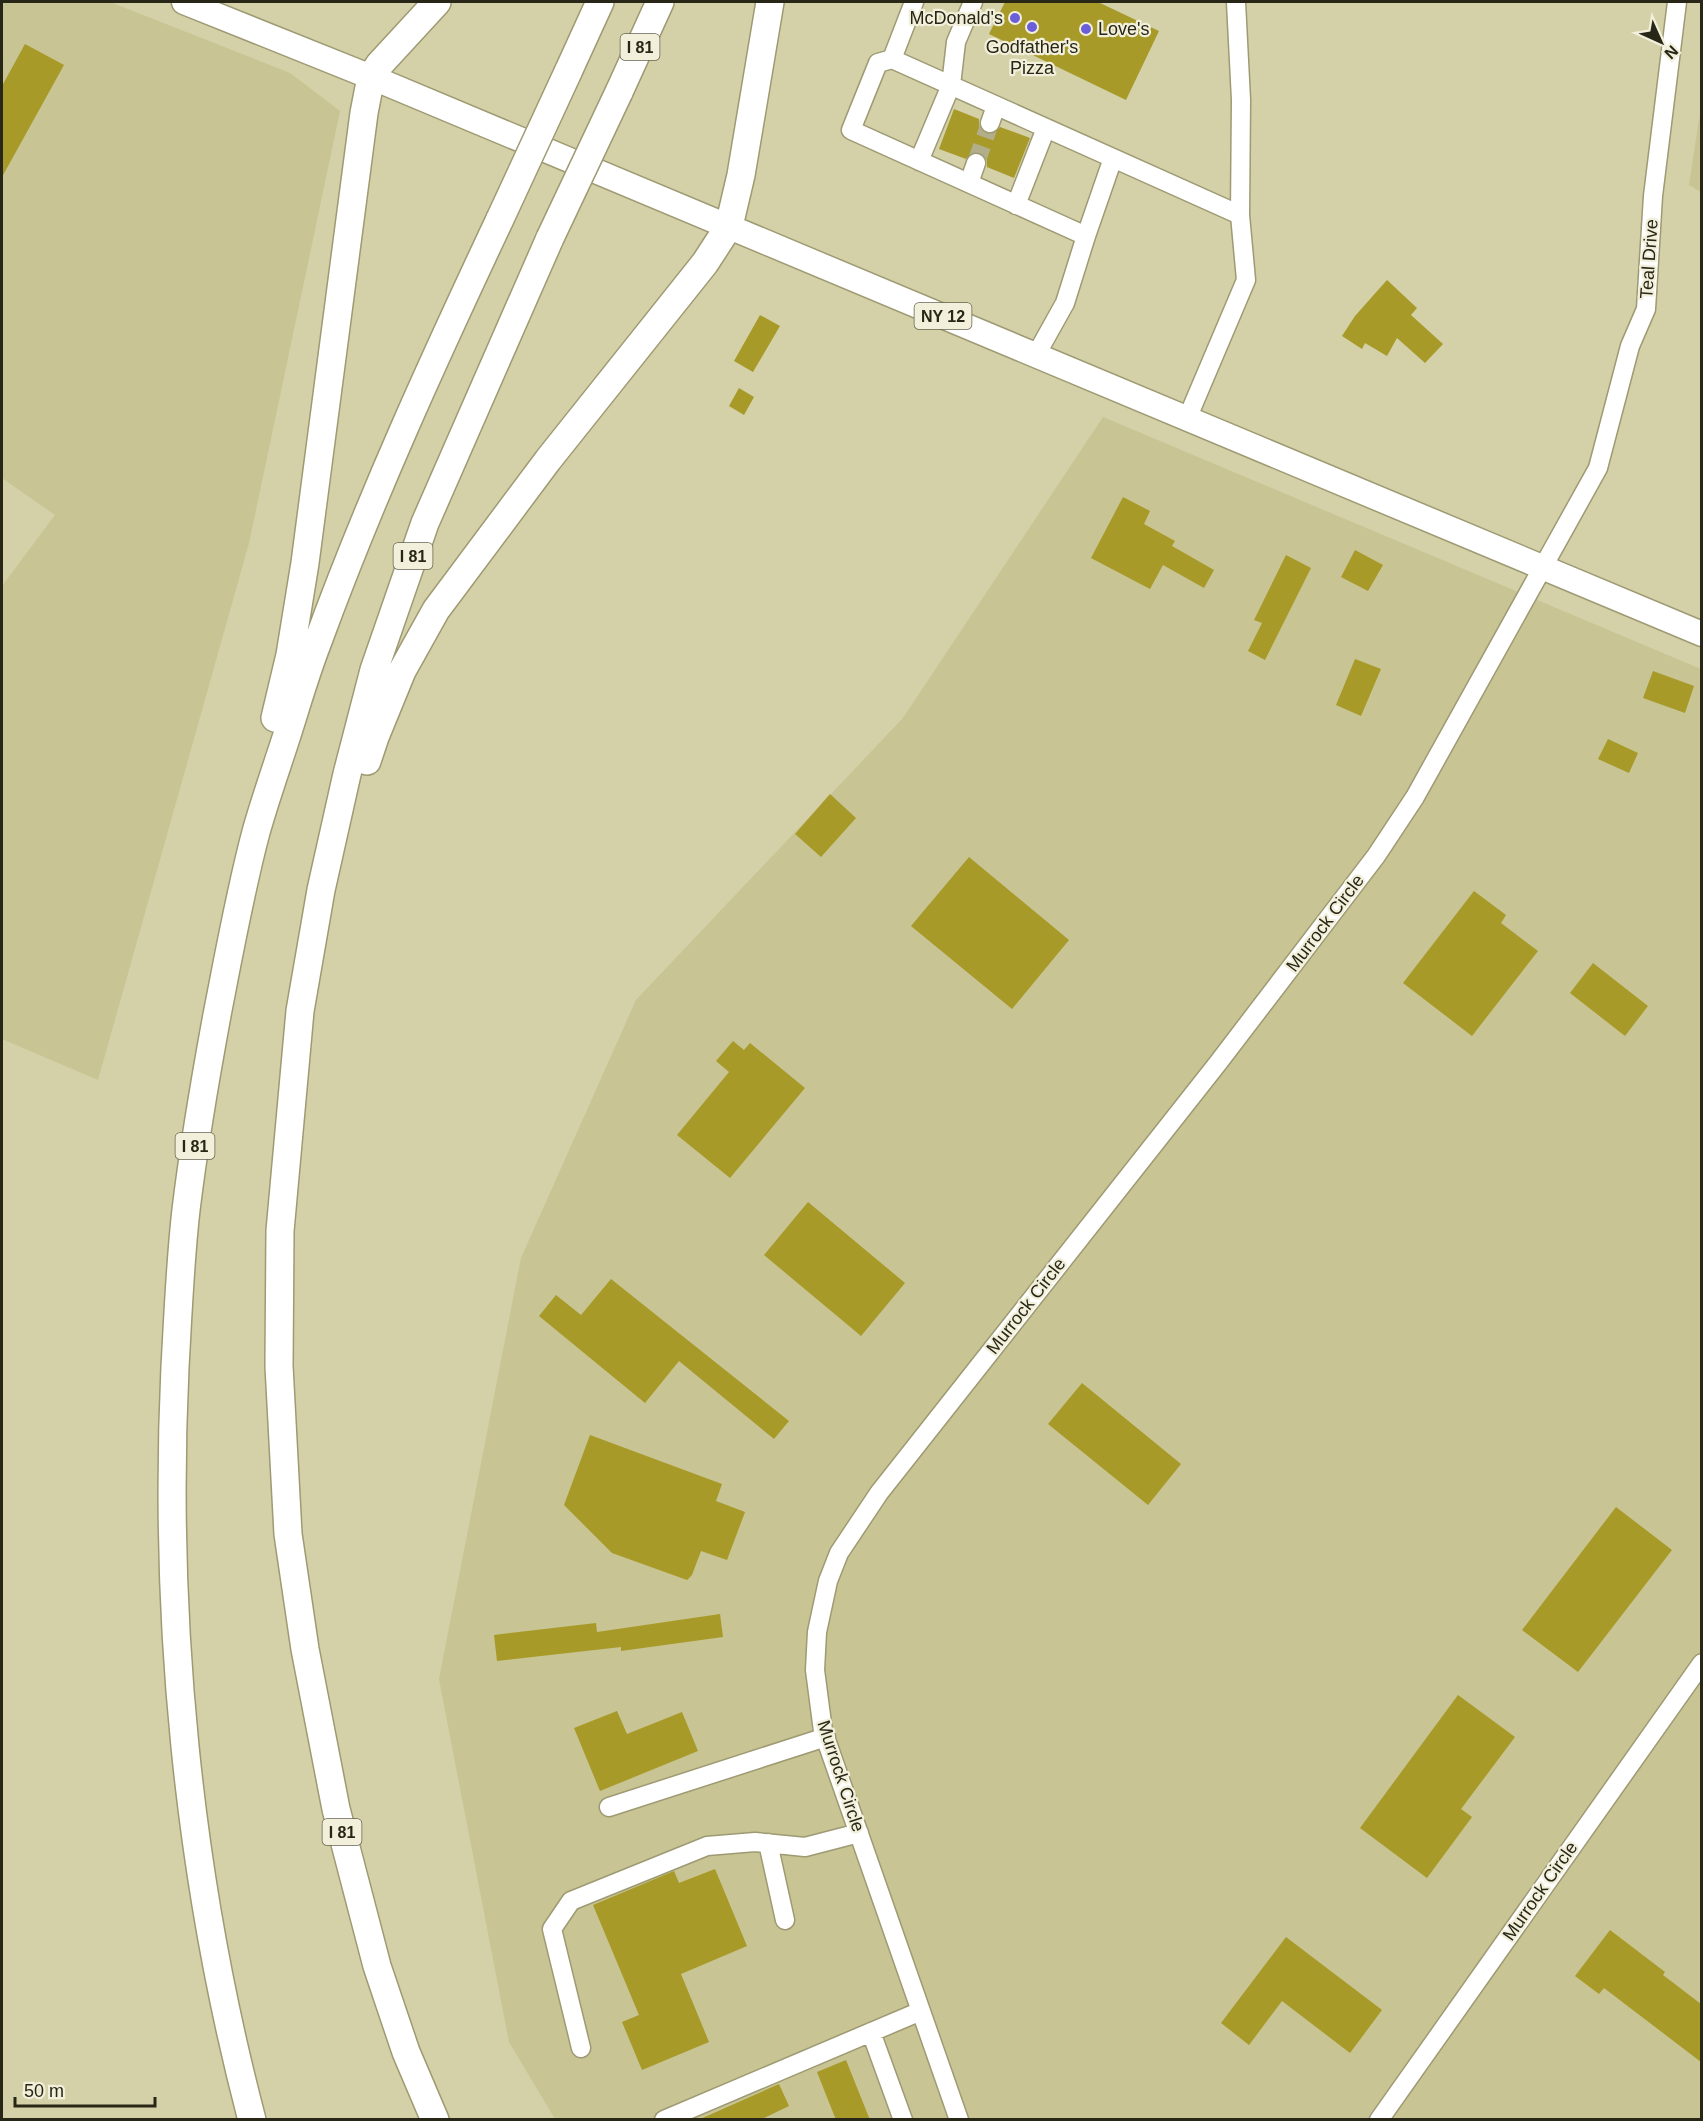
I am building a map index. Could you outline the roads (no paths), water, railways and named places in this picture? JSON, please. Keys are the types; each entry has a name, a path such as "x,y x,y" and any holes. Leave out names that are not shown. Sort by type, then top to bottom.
{"highway":[{"path":"257,831 262,761 290,655 305,563 349,224 371,77 379,65 437,2"},
{"name":"I 81","path":"252,2120 239,2070 210,1923 189,1781 179,1676 172,1536 173,1417 178,1319 186,1215 202,1098 233,931 257,831 316,647 371,504 432,363 600,2"},
{"name":"I 81","path":"435,2120 406,2052 378,1966 336,1809 305,1649 288,1534 279,1366 280,1231 300,1011 321,890 347,774 374,670 425,523 550,238 660,2"},
{"path":"321,890 357,796 375,737 402,671 435,610 548,460 705,263 729,226 741,175 770,2"}],"main road":[{"name":"NY 12","path":"184,2 729,226 1701,634"}],"street":[{"path":"892,59 914,2"},
{"path":"919,161 951,86 956,42 973,2"},
{"path":"1187,419 1246,280 1240,215 1241,100 1236,2"},
{"name":"Teal Drive","path":"1541,567 1598,468 1630,346 1646,309 1653,196 1677,2"},
{"path":"1086,236 850,130 879,63 892,59 951,86 993,115 1046,128 1240,215"},
{"path":"1016,205 1046,128"},
{"path":"1036,355 1065,303 1113,158"},
{"path":"969,183 976,163"},
{"name":"Murrock Circle","path":"959,2120 826,1737 815,1670 817,1632 828,1581 839,1553 879,1494 1218,1063 1376,856 1415,797 1541,567"},
{"name":"Murrock Circle","path":"1378,2120 1701,1663"},
{"path":"609,1807 826,1737"},
{"path":"581,2048 552,1929 571,1901 707,1846 755,1842 805,1847 859,1833"},
{"path":"768,1843 785,1920"},
{"path":"664,2120 921,2011"},
{"path":"871,2032 903,2120"}],"tunnel":[{"path":"976,163 990,123"}],"place":[{"name":"McDonald's","path":"1015,18"},
{"name":"Godfather's Pizza","path":"1032,27"},
{"name":"Love's","path":"1086,29"}]}
